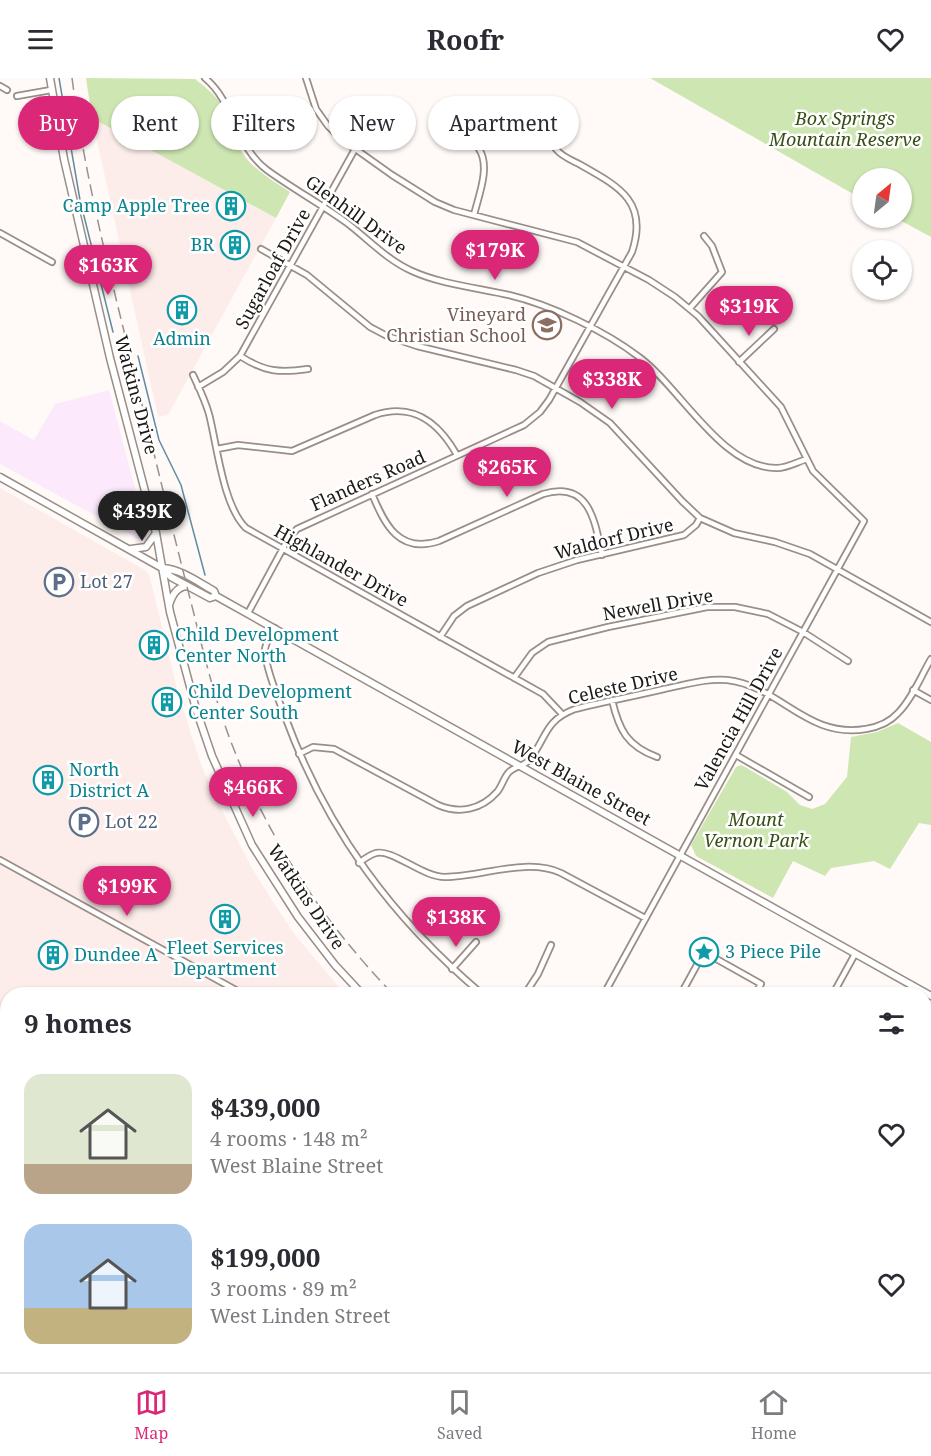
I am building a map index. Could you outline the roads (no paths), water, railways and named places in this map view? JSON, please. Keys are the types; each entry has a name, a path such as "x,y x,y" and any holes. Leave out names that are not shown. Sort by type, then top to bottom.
{"street":[{"name":"Watkins Drive","path":"50,78 64,159 104,330 156,533 182,662 212,756 252,845 297,917 355,987"},
{"name":"Glenhill Drive","path":"205,78 221,94 243,142 258,163 324,206 393,260 412,271 531,301 561,312 627,349 649,365 732,453 756,464 778,468 807,459"},
{"path":"306,78 313,102 329,126"},
{"path":"0,86 7,90"},
{"path":"17,96 51,90"},
{"name":"Sugarloaf Drive","path":"198,387 223,372 240,356 355,150"},
{"path":"357,150 435,202 454,210 572,240 656,285 690,308 781,407 807,459"},
{"path":"474,215 484,170 483,156 479,150"},
{"name":"Flanders Road","path":"248,613 282,550 297,529 524,425 540,412 556,389 632,252 638,226 633,206 619,189 556,150"},
{"path":"0,233 52,262"},
{"path":"690,308 722,272 712,246 704,237"},
{"path":"261,249 307,275 370,327 387,336 534,376 580,402 610,423 700,518 734,533 797,549 931,622"},
{"path":"739,362 774,329"},
{"path":"240,356 252,364 269,370 308,369"},
{"name":"Highlander Drive","path":"193,375 205,402 229,500 238,519 246,528 543,694 562,714"},
{"path":"217,449 244,446 292,452 384,412 400,411 410,412 433,423 447,438 457,455"},
{"name":"Valencia Hill Drive","path":"608,987 864,521 820,480 807,459"},
{"name":"West Blaine Street","path":"0,477 130,549 187,586 210,598 216,596"},
{"path":"372,494 384,522 390,529 403,539 423,545 439,541 543,494 566,492 575,495 590,508 602,555"},
{"name":"Waldorf Drive","path":"440,637 454,616 467,606 562,564 684,535 696,525 700,518"},
{"path":"130,549 146,547 156,533"},
{"name":"West Blaine Street","path":"162,568 172,568 214,591 216,596 913,986"},
{"path":"169,606 177,590 182,586 187,586"},
{"name":"Newell Drive","path":"514,678 527,658 548,642 692,609 721,606 759,611 777,618 848,661"},
{"path":"274,628 265,649 266,659 299,754 326,807 359,863 413,930 474,987"},
{"name":"Celeste Drive","path":"299,754 313,747 334,748 438,805 459,810 479,806 488,800 510,771 529,762 546,731 562,714 575,709 713,680 737,682 769,695 823,727 852,730 872,728 892,719 905,705 931,658"},
{"path":"913,690 931,700"},
{"path":"612,700 625,736 641,750 657,757"},
{"path":"735,755 809,797"},
{"path":"359,863 374,854 385,854 425,873 444,877 529,867 547,868 561,873 645,918"},
{"path":"0,860 230,987"},
{"path":"452,969 476,942"},
{"path":"530,987 551,945"},
{"path":"685,987 704,952 761,984 759,987"},
{"path":"837,987 855,954"}],"waterway":[{"path":"59,78 80,200 113,332"},
{"path":"138,356 159,440 181,485 205,575"}],"railway":[{"path":"72,78 86,164 114,290 202,648 227,731 247,781 281,847 344,939 387,987"}],"place":[{"name":"Camp Apple Tree","path":"231,206"},
{"name":"BR","path":"235,245"},
{"name":"Admin","path":"182,310"},
{"name":"Vineyard Christian School","path":"547,325"},
{"name":"Lot 27","path":"59,582"},
{"name":"Child Development Center North","path":"154,645"},
{"name":"Child Development Center South","path":"167,702"},
{"name":"North District A","path":"48,780"},
{"name":"Lot 22","path":"84,822"},
{"name":"Fleet Services Department","path":"225,919"},
{"name":"3 Piece Pile","path":"704,952"},
{"name":"Dundee A","path":"53,955"}],"park label":[{"name":"Box Springs Mountain Reserve","path":"845,129"},
{"name":"Mount Vernon Park","path":"756,830"}]}
